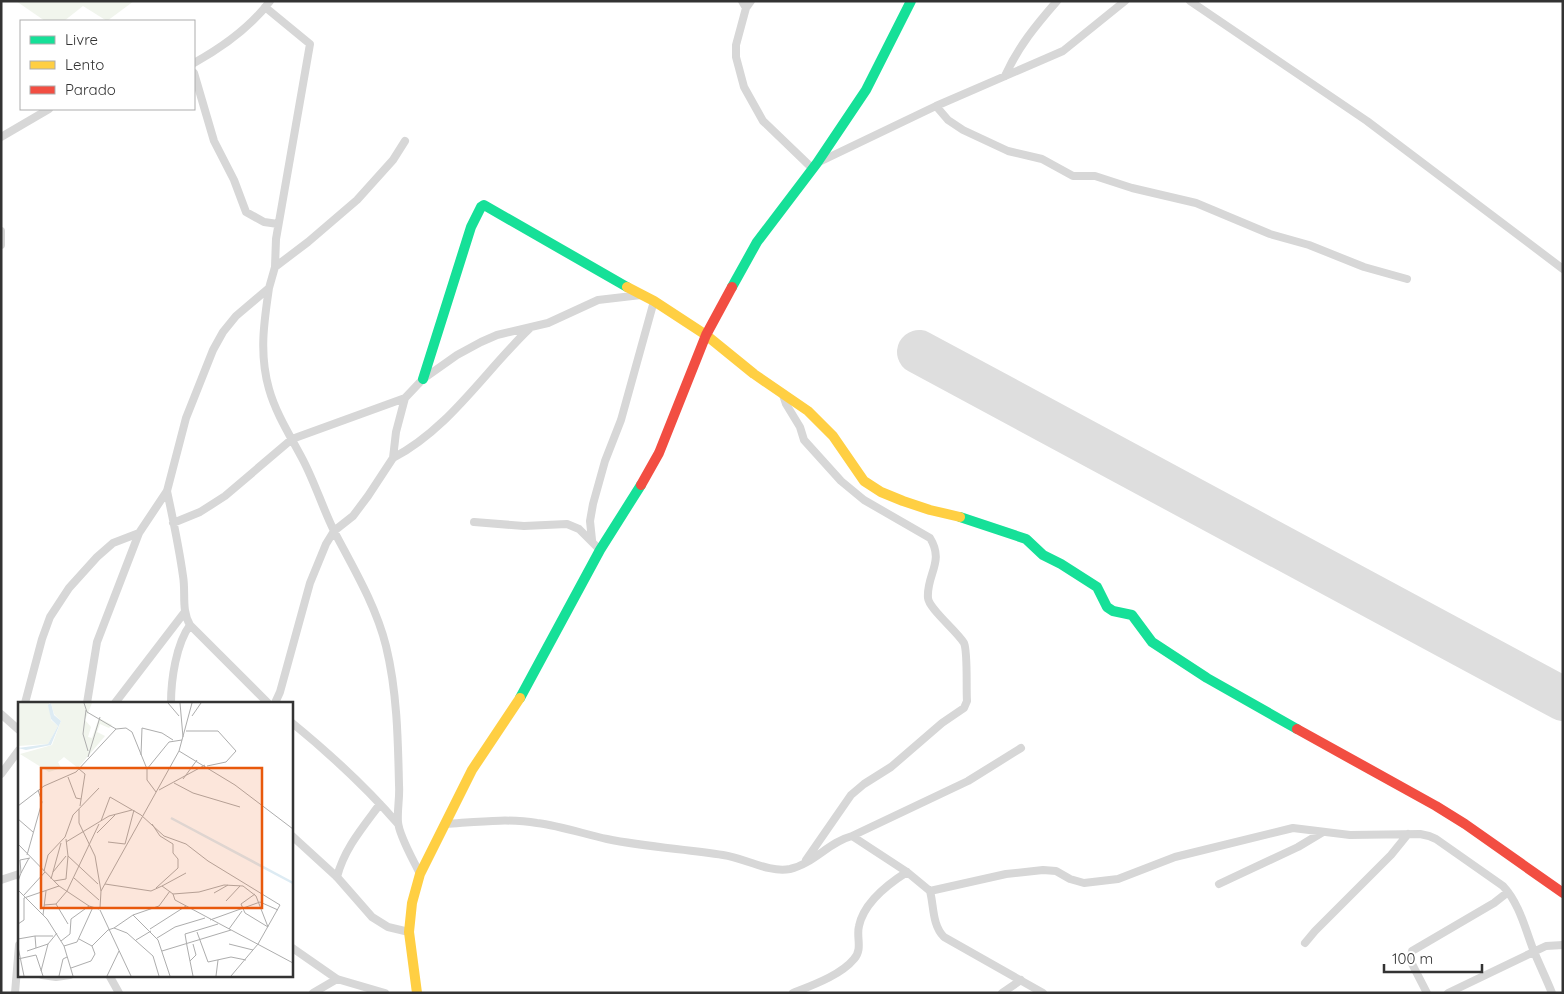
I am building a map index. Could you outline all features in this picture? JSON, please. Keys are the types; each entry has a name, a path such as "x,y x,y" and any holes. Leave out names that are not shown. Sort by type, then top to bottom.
{"street":[{"path":"417,993 409,932 412,903 420,874 472,770 514,708 600,550 634,497 659,453 706,335 757,242 815,166 866,90 911,1"},
{"path":"1005,76 1014,56 1031,30 1056,1"},
{"path":"815,166 936,106 1063,51 1125,1"},
{"path":"1190,1 1367,121 1563,269"},
{"path":"746,3 736,45 736,57 744,87 763,121 815,166"},
{"path":"195,62 213,53 245,29 267,4 310,44 278,224 275,267 269,288 262,332 265,371 269,390 277,410 304,461 334,532 358,576 378,620 386,645 397,719 398,824"},
{"path":"195,76 214,142 234,180 246,212 264,222 278,224"},
{"path":"936,106 948,120 963,130 1008,150 1042,159 1073,176 1095,176 1132,188 1196,203 1270,234 1309,245 1364,267 1407,279"},
{"path":"1,137 47,110"},
{"path":"275,267 308,242 357,200 393,160 405,142"},
{"path":"423,379 471,227 479,210 484,205 488,206 654,301 706,335 746,368 808,411 833,436 864,481 881,492 930,510 968,519 1026,539 1043,555 1061,564 1077,576 1090,581 1097,587 1107,607 1113,611 1132,615 1152,642 1181,662 1206,678 1436,806 1563,893"},
{"path":"1,231 1,245"},
{"path":"87,702 97,642 139,533 167,491 186,418 213,350 223,332 236,316 269,288"},
{"path":"173,522 200,512 225,496 292,439 405,398 423,379 457,355 497,334 548,323 598,300 641,295"},
{"path":"592,540 590,521 593,504 605,461 621,420 654,301"},
{"path":"393,458 409,450 431,434 460,406 508,349 530,327"},
{"path":"783,395 786,404 800,427 804,440 841,481 864,500 930,538 936,547 937,556 928,594 929,603 959,636 965,648 967,701 964,708 942,723 891,767 864,784 851,795 802,865"},
{"path":"275,702 280,692 310,583 326,544 334,532 353,516 393,458 396,432 405,398"},
{"path":"167,491 183,576 184,613 190,625 267,702"},
{"path":"474,522 524,526 567,524 579,529 600,550"},
{"path":"25,702 42,639 50,618 68,588 113,543 139,533"},
{"path":"116,702 184,613"},
{"path":"171,702 171,689 179,648 190,625"},
{"path":"1,714 18,728"},
{"path":"292,723 312,739 380,804 398,824 420,874"},
{"path":"446,824 502,821 537,823 606,839 652,847 726,855 778,869 788,869 802,865 838,840 852,836 968,781 1021,748"},
{"path":"1,774 18,751"},
{"path":"337,877 340,863 349,846 380,804"},
{"path":"930,891 1006,874 1042,870 1056,871 1070,879 1084,883 1118,879 1175,857 1285,829 1370,835 1420,834 1436,839 1503,886 1508,892 1517,905 1552,993"},
{"path":"1220,884 1298,847 1323,832"},
{"path":"1305,943 1408,834"},
{"path":"292,836 337,877 372,917 388,927 409,932"},
{"path":"852,836 907,872 930,891 934,920 944,937 1043,993"},
{"path":"793,993 830,977 854,960 859,949 858,931 862,917 877,895 907,872"},
{"path":"1,880 18,874"},
{"path":"1427,993 1410,960 1412,952 1416,947 1494,903 1508,892"},
{"path":"1448,993 1534,951 1546,946 1563,945"},
{"path":"292,948 337,979 361,990 385,993"},
{"path":"15,993 18,973"},
{"path":"110,976 120,993"},
{"path":"314,993 337,979"},
{"path":"1002,993 1021,980"}],"shaded area":[{"path":"16,1 134,1 108,20 83,6 65,20 44,20"}],"runway":[{"path":"919,352 1563,699"}],"traffic: fast":[{"path":"732,287 757,242 817,163 866,90 911,1"},
{"path":"423,379 471,227 481,207 484,205 627,287"},
{"path":"520,698 600,550 641,485"},
{"path":"960,517 1026,539 1043,555 1097,587 1107,607 1113,611 1132,615 1152,642 1207,678 1297,729"}],"traffic: slow":[{"path":"627,287 654,301 706,335 754,374 808,411 833,436 864,481 881,492 903,501 960,517"},
{"path":"417,993 409,932 412,903 420,874 472,770 520,698"}],"traffic: jam":[{"path":"641,485 659,453 706,335 732,287"},
{"path":"1297,729 1436,806 1465,824 1563,893"}]}
